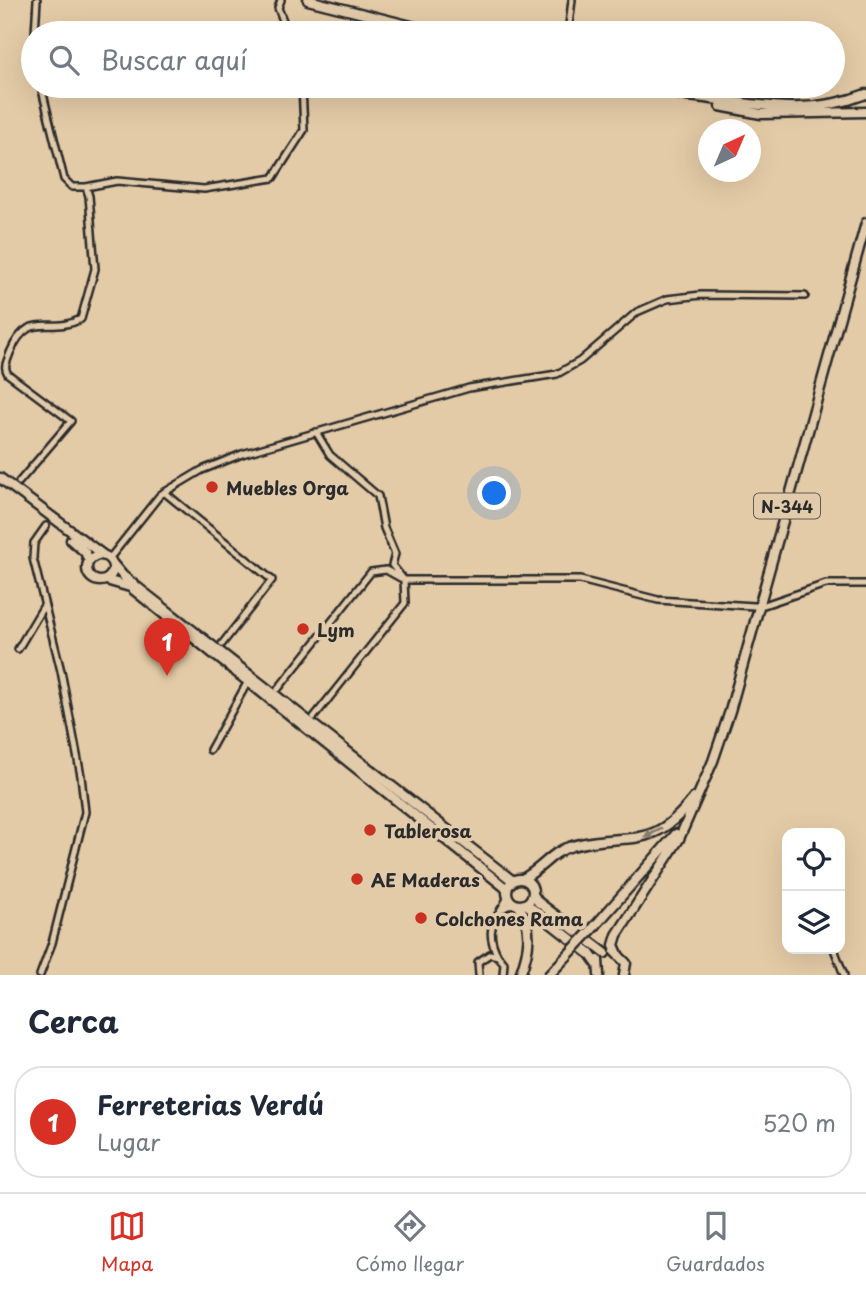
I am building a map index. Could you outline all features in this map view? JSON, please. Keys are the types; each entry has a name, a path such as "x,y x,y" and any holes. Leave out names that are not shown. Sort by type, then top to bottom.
{"main road":[{"path":"308,0 391,21"},
{"path":"702,98 779,109 830,104 866,94"},
{"path":"696,98 761,114 866,112"},
{"name":"N-344","path":"549,975 675,836 693,808 702,787 730,711 866,223"},
{"path":"0,478 108,559 123,576 518,880 532,886 538,902 605,953 618,954"},
{"path":"0,484 85,552 89,561 87,569 90,577 130,587 514,900 535,908 590,954 597,964 599,975"},
{"path":"89,561 108,559"},
{"path":"106,580 112,574 108,559"},
{"path":"520,975 529,945 529,930 514,900 518,880 555,853 570,846 639,839 656,832 684,810 702,787"},
{"path":"627,972 614,945 617,935 679,839 693,808"},
{"path":"514,900 533,894"},
{"path":"597,964 605,953"}],"street":[{"path":"36,21 37,0"},
{"path":"281,0 278,8 283,21"},
{"path":"569,21 572,0"},
{"path":"44,98 64,179 72,187 117,181 204,189 273,178 304,130 303,98"},
{"path":"19,482 71,421 9,374 5,366 22,331 75,322 85,313 95,262 90,202 86,187"},
{"path":"108,559 164,492 202,470 242,454 488,383 557,374 580,361 637,312 658,301 701,295 805,296"},
{"path":"314,717 405,603 404,580 392,565 395,554 384,528 378,496 330,456 316,432"},
{"path":"164,492 272,580 222,644"},
{"path":"40,975 85,818 81,776 61,671 43,607 33,548 46,526"},
{"path":"278,689 371,572 386,570 404,580 580,580 658,600 754,606"},
{"path":"764,605 826,584 866,584"},
{"path":"18,649 43,607"},
{"path":"210,750 246,685"},
{"path":"503,975 504,962 498,956 492,937 493,919 499,910 514,900"},
{"path":"479,975 477,965 492,937"},
{"path":"836,954 844,975"},
{"path":"482,957 498,956"}],"place":[{"name":"Muebles Orga","path":"212,487"},
{"name":"Lym","path":"303,629"},
{"name":"Ferreterias Verdú","path":"167,676"},
{"name":"Tablerosa","path":"370,830"},
{"name":"AE Maderas","path":"357,879"},
{"name":"Colchones Rama","path":"421,918"}]}
